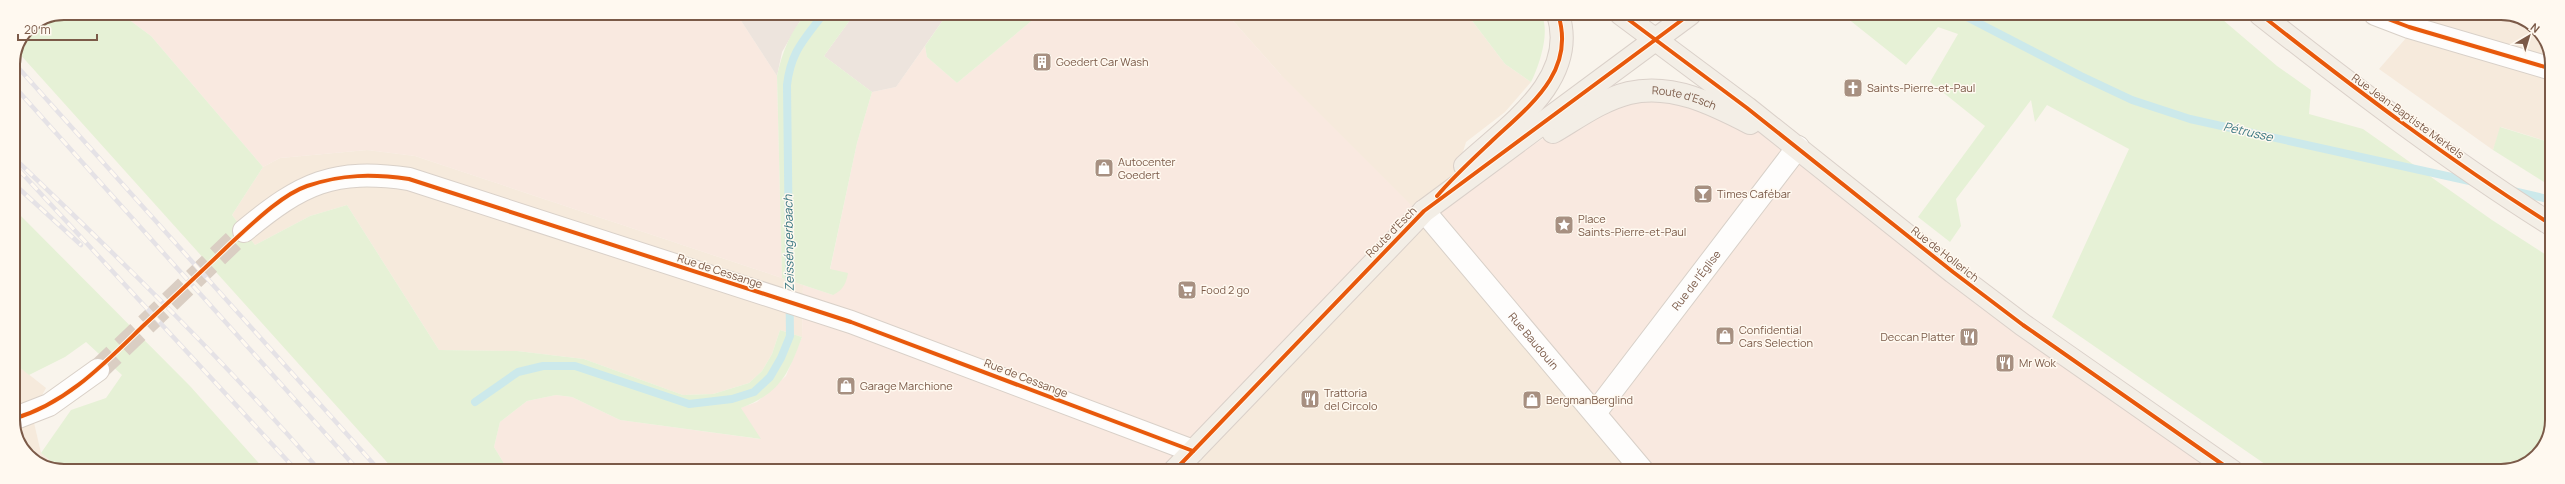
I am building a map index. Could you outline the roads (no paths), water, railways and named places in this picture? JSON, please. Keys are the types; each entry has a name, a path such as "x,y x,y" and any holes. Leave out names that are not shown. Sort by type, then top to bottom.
{"main road":[{"path":"1424,211 1456,174 1541,96 1558,65 1563,44 1559,20"},
{"name":"Rue de Hollerich","path":"1629,20 1798,147 1953,272 2023,325 2222,464"},
{"name":"Route d'Esch","path":"1181,464 1424,211 1682,20"},
{"name":"Rue Jean-Baptiste Merkels","path":"2268,20 2360,93 2503,195 2545,221"},
{"path":"2391,20 2409,27 2545,67"},
{"name":"Route d'Esch","path":"1424,211 1604,102 1630,93 1679,93 1710,102 1798,147"},
{"name":"Rue de l'Église","path":"1595,413 1798,147"},
{"name":"Rue de Cessange","path":"244,231 273,207 306,186 339,177 374,174 409,179 781,300 914,345 1193,451"},
{"name":"Rue Baudouin","path":"1424,211 1637,464"},
{"path":"20,416 49,406 98,370"}],"waterway":[{"name":"Zeisséngerbaach","path":"475,402 518,372 543,366 575,366 689,404 732,399 754,392 770,377 781,358 790,336 787,85 795,54 819,20"},
{"name":"Pétrusse","path":"1973,20 2081,76 2132,100 2190,119 2474,182"},
{"name":"Pétrusse","path":"2513,191 2545,198"}],"tunnel":[{"path":"98,370 244,231"}],"railway":[{"path":"20,70 374,464"},
{"path":"20,93 353,464"},
{"path":"20,164 170,310 246,388 314,464"},
{"path":"20,171 290,464"},
{"path":"20,189 81,245"}],"place":[{"name":"Goedert Car Wash","path":"1042,62"},
{"name":"Saints-Pierre-et-Paul","path":"1853,88"},
{"name":"Autocenter Goedert","path":"1104,168"},
{"name":"Times Cafébar","path":"1703,194"},
{"name":"Place Saints-Pierre-et-Paul","path":"1564,225"},
{"name":"Food 2 go","path":"1187,290"},
{"name":"Confidential Cars Selection","path":"1725,336"},
{"name":"Deccan Platter","path":"1969,337"},
{"name":"Mr Wok","path":"2005,363"},
{"name":"Garage Marchione","path":"846,386"},
{"name":"Trattoria del Circolo","path":"1310,399"},
{"name":"BergmanBerglind","path":"1532,400"}]}
